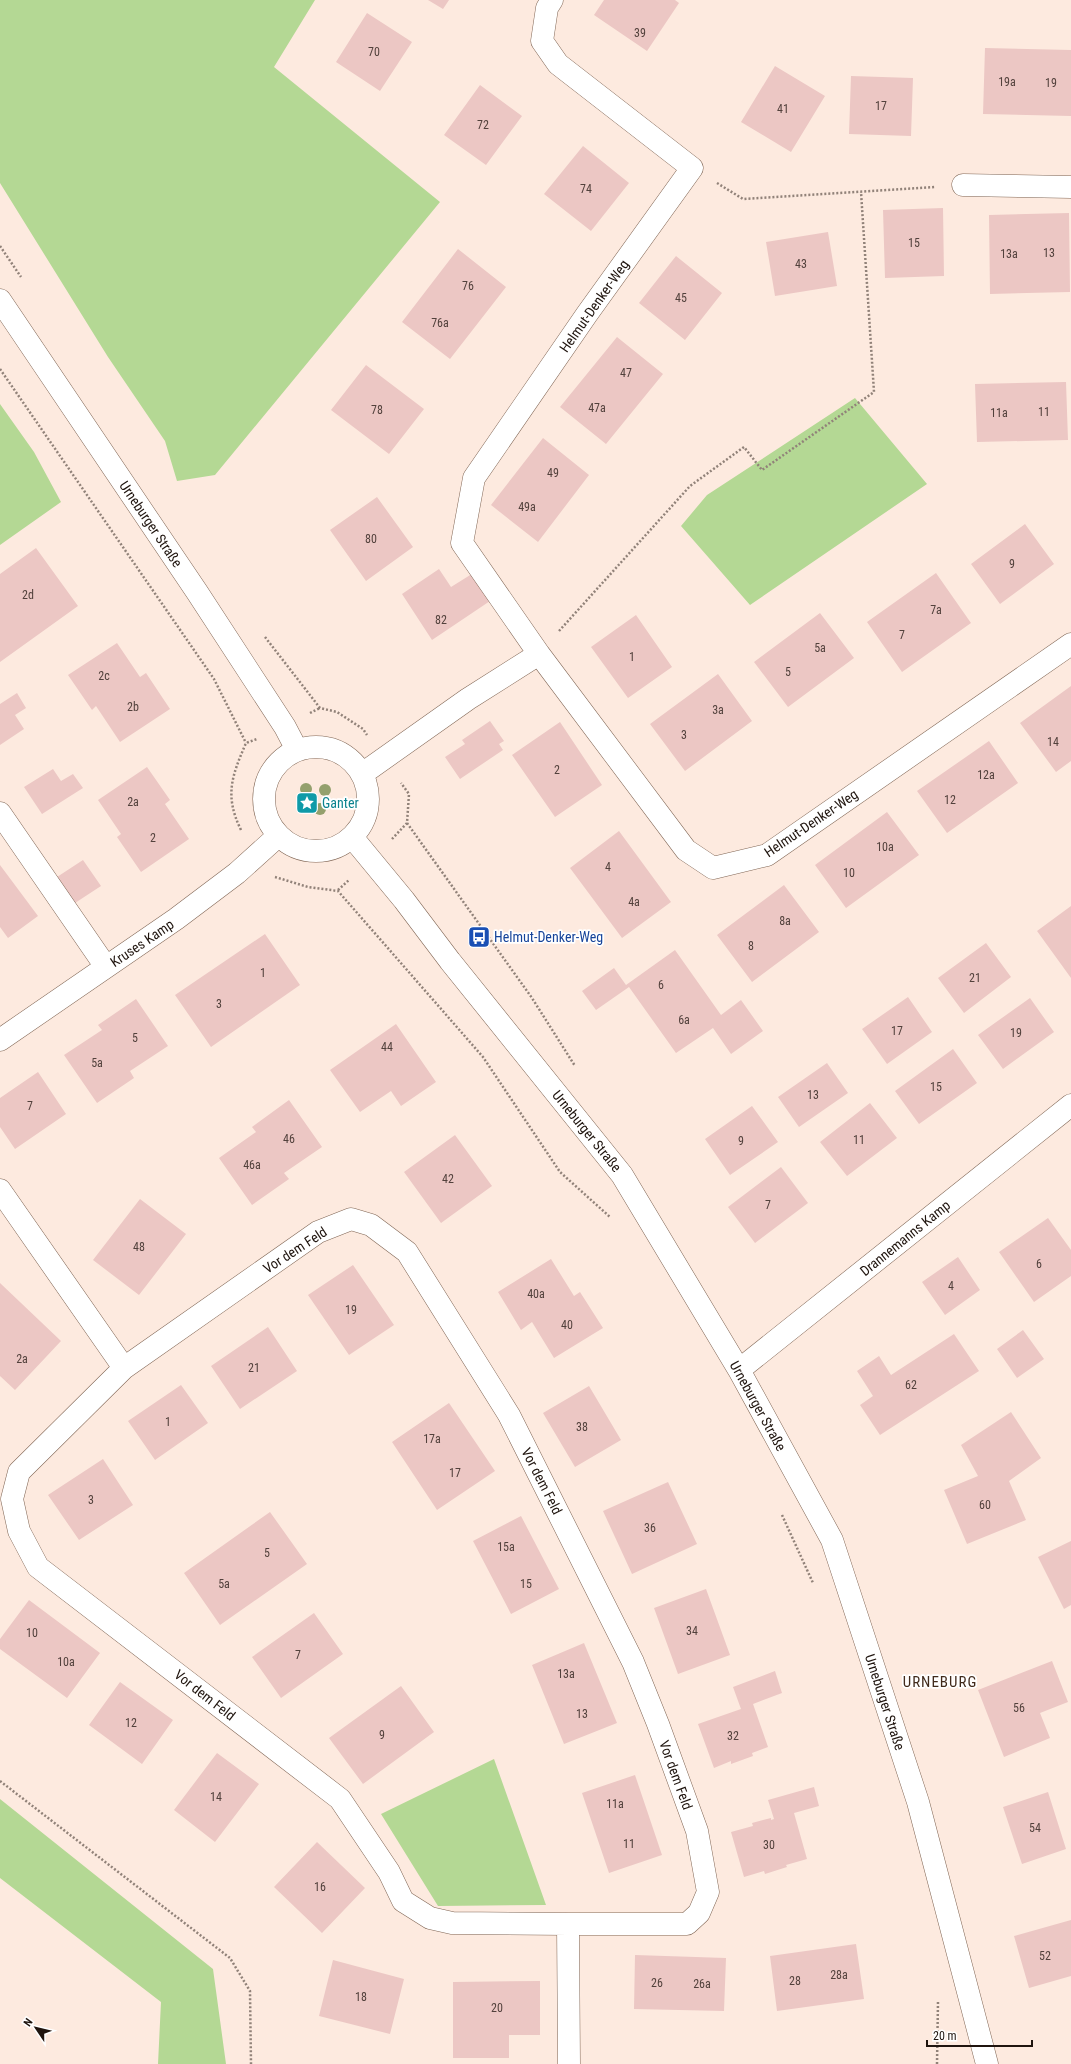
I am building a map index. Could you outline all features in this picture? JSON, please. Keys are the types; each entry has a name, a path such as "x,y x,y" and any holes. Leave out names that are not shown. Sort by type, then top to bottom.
{"street":[{"path":"552,0 547,8 542,40 558,64 692,168"},
{"name":"Helmut-Denker-Weg","path":"692,168 587,314 474,478 462,542 539,654 686,850 713,868 767,855 1071,644"},
{"path":"963,185 1071,187"},
{"name":"Urneburger Straße","path":"0,300 197,592 285,727 297,750"},
{"path":"362,774 468,699 539,654"},
{"path":"312,746 326,747 338,751 356,764 362,774 368,789 368,804 364,820 352,838 328,850 317,852 306,851 291,846 278,836 270,825 264,808 266,782 277,763 297,750 312,746"},
{"path":"0,813 106,967"},
{"name":"Kruses Kamp","path":"0,1040 188,910 237,873 278,836"},
{"name":"Urneburger Straße","path":"352,838 404,900 455,967 622,1175 739,1370 832,1540 918,1802 986,2064"},
{"name":"Drannemanns Kamp","path":"739,1370 1071,1105"},
{"path":"0,1190 124,1368"},
{"name":"Vor dem Feld","path":"351,1219 371,1225 407,1252 509,1415 626,1648 658,1724 697,1831 708,1892 699,1913 687,1924 568,1924 452,1923 430,1918 403,1900 389,1872 340,1799 38,1567 19,1531 12,1499 19,1472 124,1368 318,1232 351,1219"},
{"path":"568,1924 569,2064"}],"path":[{"path":"692,168 743,199 963,185"},
{"path":"539,654 690,486 744,447 762,470 874,392 861,192"},
{"path":"0,369 214,679 246,743"},
{"path":"338,890 483,1057 560,1172 612,1218"},
{"path":"781,1512 813,1584"},
{"path":"0,1782 230,1958 250,1991 251,2064"},
{"path":"937,2064 938,1997"}],"green space":[{"path":"0,0 315,0 274,67 440,202 215,475 177,481 165,441 108,357 0,183"},
{"path":"855,398 927,484 750,605 681,526 707,495"},
{"path":"0,404 34,452 61,502 0,545"},
{"path":"494,1759 546,1905 438,1906 381,1814"},
{"path":"0,1799 213,1969 226,2064 158,2064 161,2002 0,1878"}],"building":[{"path":"428,0 449,0 443,9"},
{"path":"604,0 675,0 679,3 647,51 594,15"},
{"path":"367,13 412,42 380,91 336,62"},
{"path":"985,48 1071,50 1071,116 983,114"},
{"path":"775,66 825,96 791,152 741,122"},
{"path":"851,76 913,78 911,136 849,134"},
{"path":"480,85 522,116 486,165 444,135"},
{"path":"583,146 629,183 591,231 544,194"},
{"path":"943,208 944,276 885,278 883,210"},
{"path":"1069,213 1070,292 990,294 989,215"},
{"path":"828,232 837,286 775,296 766,242"},
{"path":"458,249 506,287 450,359 402,322"},
{"path":"676,256 722,293 685,340 639,303"},
{"path":"617,337 663,374 606,444 560,407"},
{"path":"366,365 424,409 389,454 331,410"},
{"path":"1066,382 1068,440 977,442 975,384"},
{"path":"543,438 589,475 538,542 491,505"},
{"path":"377,497 413,547 366,581 330,530"},
{"path":"1025,524 1054,564 1000,604 971,564"},
{"path":"36,548 78,606 0,662 0,574"},
{"path":"439,569 451,587 475,572 493,599 432,640 402,594"},
{"path":"936,573 971,623 902,672 867,622"},
{"path":"820,613 854,658 788,707 754,662"},
{"path":"636,615 672,667 628,698 591,647"},
{"path":"117,643 140,677 146,673 170,709 120,742 96,706 92,710 68,675"},
{"path":"718,674 752,721 685,771 650,724"},
{"path":"1071,686 1071,761 1056,772 1020,723"},
{"path":"17,693 26,708 15,715 24,729 0,745 0,704"},
{"path":"490,721 504,741 499,744 503,750 460,779 445,757 465,744 462,740"},
{"path":"560,722 602,785 555,817 512,755"},
{"path":"989,741 1018,783 947,833 917,791"},
{"path":"147,767 170,800 165,804 189,839 141,872 117,837 121,834 98,800"},
{"path":"53,769 61,781 73,774 83,788 42,814 24,787"},
{"path":"887,812 919,855 846,908 815,865"},
{"path":"619,831 671,902 622,938 570,868"},
{"path":"83,860 101,886 75,903 57,877"},
{"path":"0,865 38,916 8,938 0,927"},
{"path":"784,885 819,932 752,982 717,935"},
{"path":"1071,906 1071,978 1037,931"},
{"path":"265,934 300,985 211,1047 175,995"},
{"path":"986,943 1011,977 964,1013 938,978"},
{"path":"675,950 721,1015 741,1000 763,1031 731,1054 713,1028 676,1053 629,987 596,1010 582,991 614,968 626,985"},
{"path":"908,997 932,1032 887,1064 862,1029"},
{"path":"1030,998 1054,1032 1003,1069 978,1035"},
{"path":"136,999 168,1046 130,1071 134,1078 97,1103 64,1055 102,1030 98,1025"},
{"path":"396,1024 436,1082 401,1106 391,1091 360,1112 330,1070"},
{"path":"953,1049 977,1083 919,1124 895,1091"},
{"path":"827,1063 848,1093 799,1127 778,1097"},
{"path":"38,1072 66,1114 15,1149 0,1127 0,1098"},
{"path":"289,1100 322,1147 284,1173 289,1179 252,1205 219,1158 256,1132 252,1127"},
{"path":"870,1103 897,1138 847,1176 820,1142"},
{"path":"752,1106 778,1142 730,1175 705,1139"},
{"path":"455,1135 492,1186 441,1223 404,1172"},
{"path":"781,1167 808,1203 755,1243 728,1207"},
{"path":"140,1199 186,1234 139,1295 93,1260"},
{"path":"1048,1218 1071,1250 1071,1276 1034,1302 999,1252"},
{"path":"958,1257 980,1290 945,1315 922,1282"},
{"path":"551,1259 574,1296 580,1292 603,1328 554,1358 532,1322 521,1330 498,1292"},
{"path":"353,1265 394,1325 349,1355 308,1295"},
{"path":"0,1283 61,1341 15,1390 0,1376"},
{"path":"268,1327 297,1371 240,1409 211,1366"},
{"path":"1023,1330 1044,1359 1017,1378 997,1349"},
{"path":"954,1334 979,1371 880,1435 860,1405 873,1396 857,1371 879,1356 891,1375"},
{"path":"181,1385 208,1423 155,1460 128,1421"},
{"path":"589,1386 621,1440 575,1467 543,1413"},
{"path":"449,1403 495,1471 437,1510 392,1442"},
{"path":"1011,1412 1041,1458 1009,1481 1026,1520 967,1544 944,1490 978,1476 961,1445"},
{"path":"103,1459 133,1505 79,1540 48,1495"},
{"path":"668,1482 697,1544 632,1574 603,1511"},
{"path":"270,1512 307,1564 220,1625 184,1573"},
{"path":"521,1516 559,1589 511,1614 473,1541"},
{"path":"1071,1541 1071,1605 1064,1609 1038,1557"},
{"path":"706,1589 730,1655 678,1674 654,1608"},
{"path":"29,1600 100,1653 67,1698 0,1649 0,1639"},
{"path":"314,1613 343,1654 281,1698 252,1657"},
{"path":"584,1643 617,1723 564,1744 532,1665"},
{"path":"1052,1661 1068,1702 1040,1713 1050,1738 1004,1757 978,1690"},
{"path":"775,1671 782,1693 753,1704 768,1747 752,1753 753,1756 731,1764 731,1761 714,1768 698,1724 741,1709 733,1687"},
{"path":"120,1682 173,1720 142,1764 89,1725"},
{"path":"401,1686 434,1732 363,1784 329,1738"},
{"path":"217,1753 259,1784 215,1842 174,1810"},
{"path":"635,1775 662,1855 609,1873 582,1793"},
{"path":"814,1787 819,1806 794,1813 807,1859 786,1865 787,1867 765,1874 764,1871 744,1877 731,1832 753,1826 752,1823 771,1818 771,1820 774,1819 768,1800"},
{"path":"1048,1792 1066,1849 1022,1864 1003,1807"},
{"path":"317,1842 365,1888 322,1933 274,1887"},
{"path":"1071,1920 1071,1976 1029,1988 1014,1936"},
{"path":"856,1944 864,1999 777,2011 770,1956"},
{"path":"635,1955 726,1958 724,2011 634,2009"},
{"path":"333,1960 404,1979 390,2034 319,2016"},
{"path":"540,1981 540,2035 509,2035 509,2058 453,2058 453,1982"}],"place":[{"name":"Ganter","path":"307,803"},
{"name":"Helmut-Denker-Weg","path":"479,937"}],"district":[{"name":"URNEBURG","path":"940,1682"}]}
